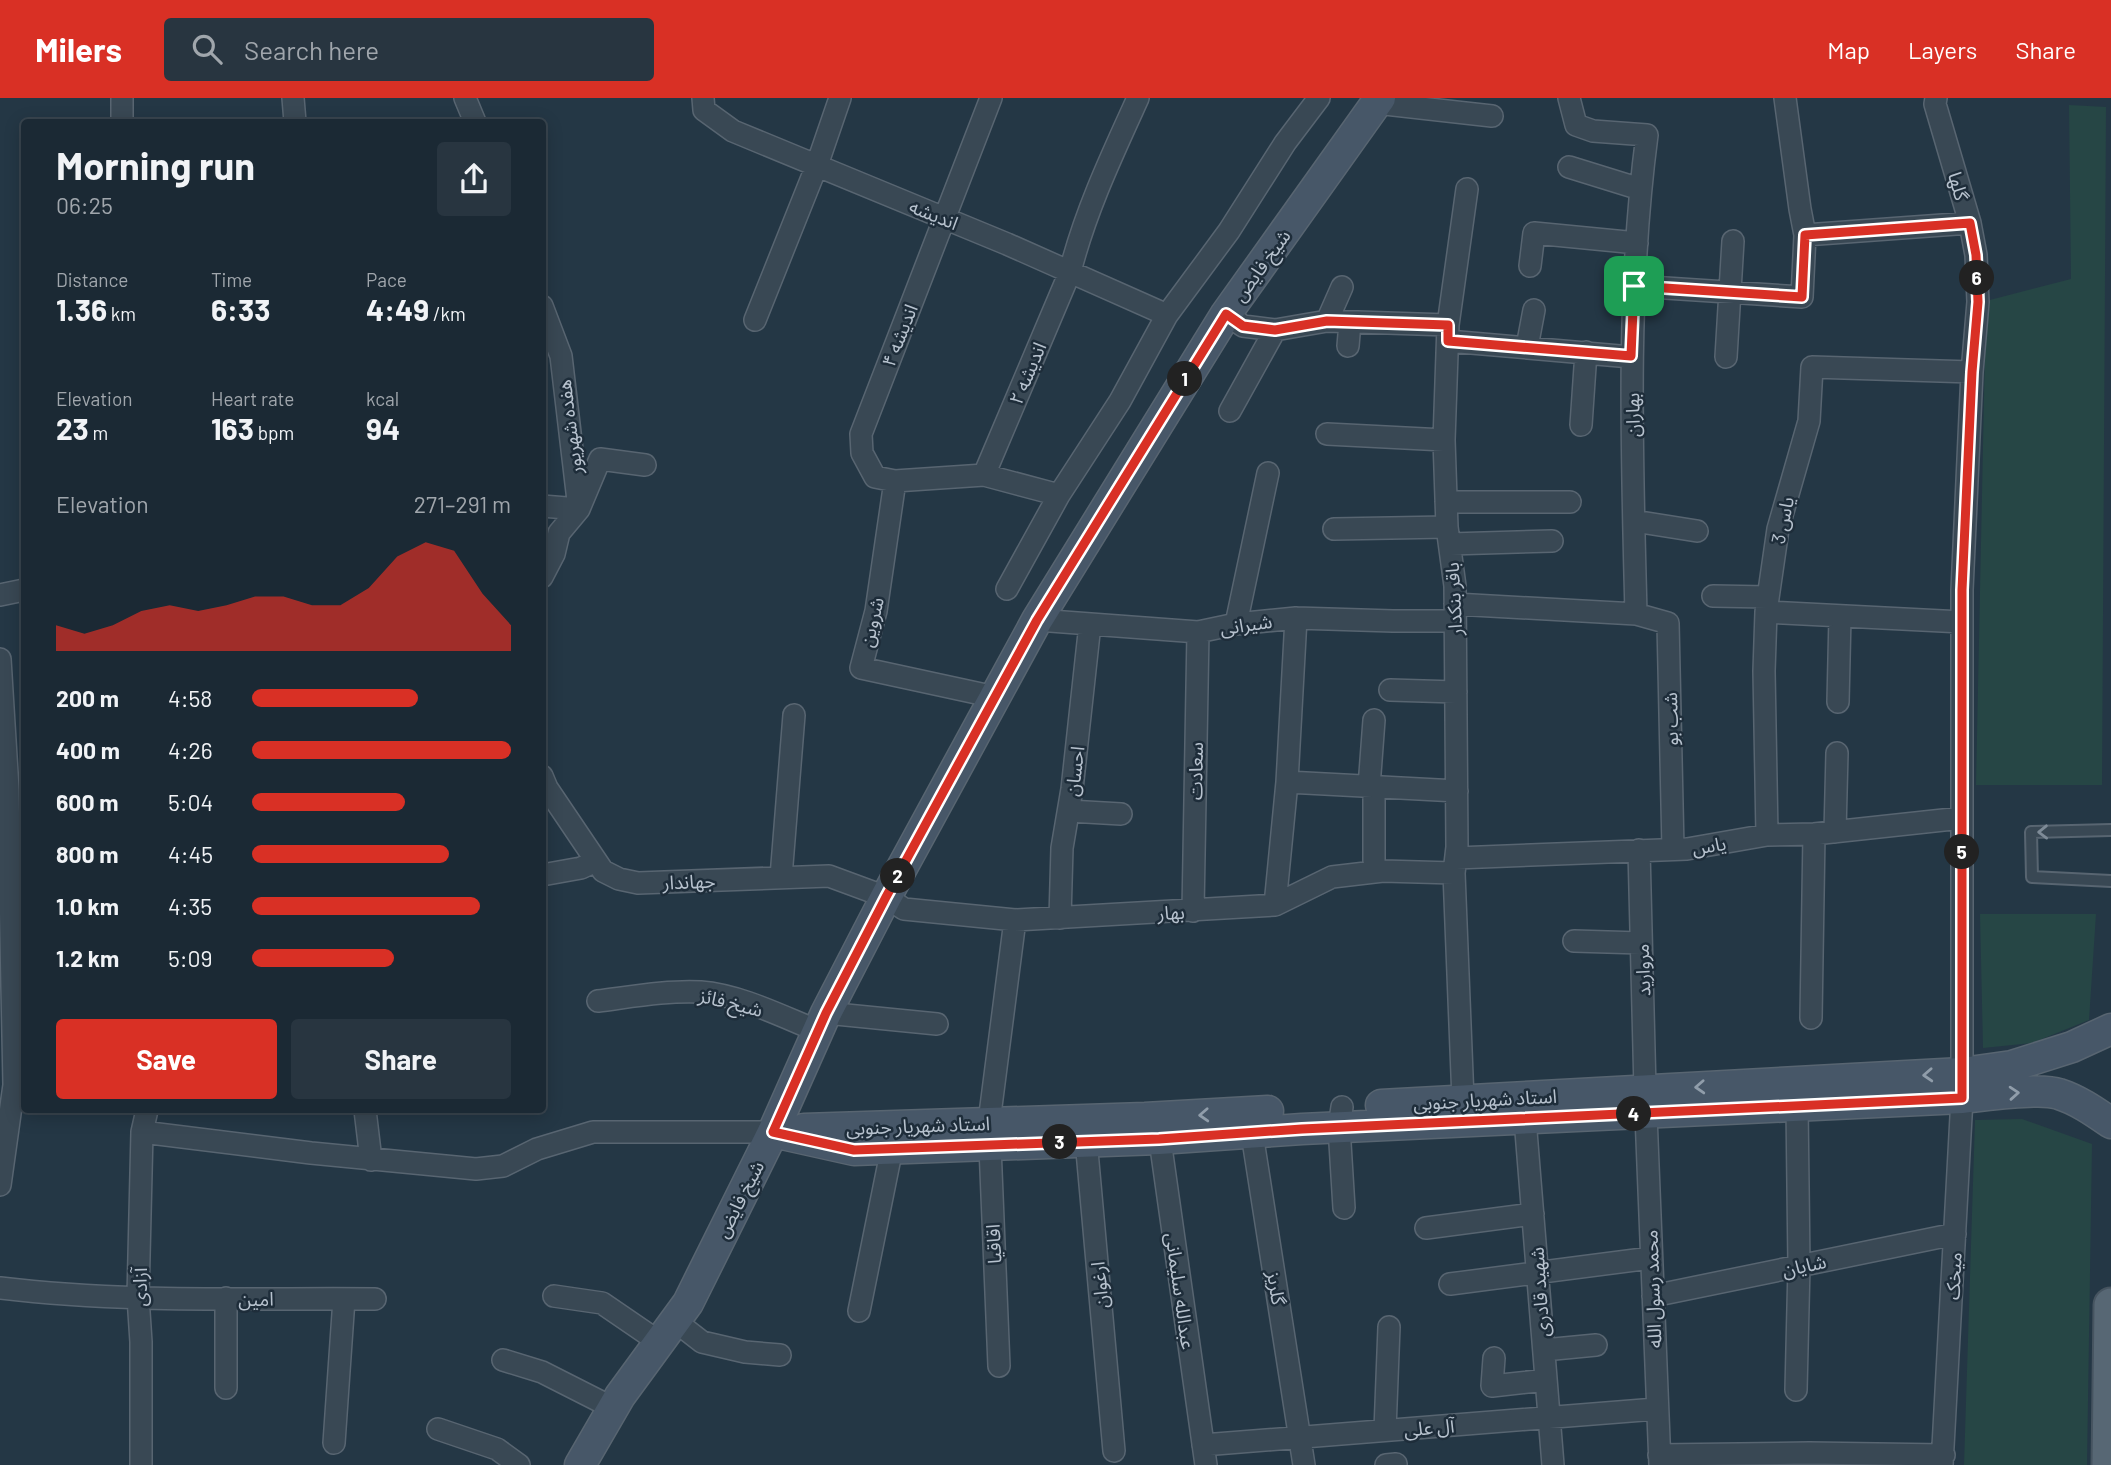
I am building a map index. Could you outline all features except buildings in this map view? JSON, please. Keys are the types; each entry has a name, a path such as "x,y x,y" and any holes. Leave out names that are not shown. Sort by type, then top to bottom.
{"main road":[{"path":"2109,1465 2111,1305"}],"street":[{"path":"122,98 122,119"},
{"path":"293,98 295,119"},
{"path":"465,98 474,119"},
{"path":"755,320 841,98"},
{"name":"اندیشه ۴","path":"895,481 875,477 862,453 861,434 991,98"},
{"name":"اندیشه ۲","path":"984,475 1070,272 1078,240 1102,178 1138,98"},
{"path":"1007,589 1059,495 1121,401 1167,315 1229,231 1285,143 1319,98"},
{"name":"بهاران","path":"1569,98 1576,125 1593,131 1647,135 1640,190 1631,356 1636,614"},
{"path":"1634,286 1802,297 1805,235 1785,98"},
{"name":"گلها","path":"1936,98 1935,104 1970,223 1976,255 1978,302 1972,372 1962,622 1962,1086"},
{"path":"1378,101 1492,116"},
{"name":"شیخ فایض","path":"580,1465 613,1408 688,1303 773,1132 822,1022 886,897 1037,620 1226,314 1378,101"},
{"name":"اندیشه","path":"703,104 733,131 946,219 1167,315"},
{"path":"1569,167 1640,190"},
{"name":"باقر بنکدار","path":"1462,1100 1455,865 1455,586 1448,536 1444,440 1448,333 1467,189"},
{"path":"1805,235 1970,223"},
{"path":"1530,266 1534,233 1637,243"},
{"path":"1726,357 1733,241"},
{"path":"1327,321 1342,287"},
{"path":"1527,347 1534,310"},
{"path":"1226,314 1243,326 1275,330 1327,321 1350,322 1448,333 1527,347 1631,356"},
{"name":"هفده شهریور","path":"546,317 561,356 579,509"},
{"path":"1348,346 1350,322"},
{"path":"1230,411 1275,330"},
{"path":"1581,425 1586,352"},
{"name":"یاس 3","path":"1767,835 1764,671 1767,604 1778,528 1809,421 1812,367 1972,372"},
{"path":"1327,434 1444,440"},
{"path":"546,569 554,554 559,533 579,509 600,459 645,465"},
{"path":"1236,624 1268,473"},
{"path":"895,481 984,475 1059,495"},
{"name":"شروین","path":"895,481 876,611 861,667 995,698"},
{"path":"1446,502 1570,502"},
{"path":"546,506 579,509"},
{"path":"1634,521 1697,531"},
{"path":"1334,529 1552,541"},
{"path":"0,595 21,591"},
{"path":"1713,596 1840,616 1962,622"},
{"path":"1455,612 1636,614"},
{"name":"شیرانی","path":"1037,620 1198,632 1236,624 1296,618 1393,621 1455,612"},
{"name":"شب بو","path":"1636,614 1668,623 1674,849"},
{"path":"1838,702 1840,616"},
{"path":"1275,905 1287,782 1296,618"},
{"name":"احسان","path":"1060,918 1062,848 1069,811 1090,624"},
{"name":"سعادت","path":"1193,911 1198,632"},
{"path":"0,659 5,872 19,1085 0,1185"},
{"path":"1390,690 1456,692"},
{"path":"781,877 794,715"},
{"path":"1374,720 1374,860"},
{"path":"1811,1018 1825,833 1837,753"},
{"path":"1287,782 1457,791"},
{"name":"جهاندار","path":"546,786 603,871 619,879 638,883 829,876 886,897"},
{"path":"1069,811 1121,814"},
{"name":"یاس","path":"1455,865 1639,850 1688,849 1767,835 1825,833 1962,818"},
{"name":"مروارید","path":"1639,850 1646,1102"},
{"path":"546,874 581,868 596,861"},
{"name":"بهار","path":"886,897 904,909 1015,920 1193,911 1275,905 1332,877 1455,865"},
{"name":"اقاقیا","path":"999,1366 989,1133 1015,920"},
{"path":"1574,941 1641,943"},
{"name":"شیخ فائز","path":"598,1001 701,992 822,1022 937,1024"},
{"name":"استاد شهریار جنوبی","path":"1341,1117 1462,1100 1797,1106 1962,1086 2012,1066 2072,1047 2111,1029"},
{"name":"استاد شهریار جنوبی","path":"773,1132 894,1137 1158,1128 1341,1117 1525,1119 1646,1102 1962,1086 2057,1093 2091,1110 2111,1124"},
{"name":"میخک","path":"1943,1460 1962,1086"},
{"name":"محمد رسول الله","path":"1646,1102 1659,1460"},
{"path":"1796,1390 1799,1266 1797,1106"},
{"name":"آزادی","path":"141,1465 141,1342 138,1297 142,1132 146,1113"},
{"path":"365,1113 371,1160"},
{"path":"1341,1117 1344,1208"},
{"name":"شهید قادری","path":"1525,1119 1553,1465"},
{"name":"گلریز","path":"1250,1122 1304,1465"},
{"name":"عبدالله سلیمانی","path":"1158,1128 1204,1455"},
{"name":"ارغوان","path":"1085,1130 1114,1451"},
{"path":"142,1132 371,1160 476,1169 503,1166 537,1149 593,1132 773,1132"},
{"path":"859,1311 894,1137"},
{"path":"1426,1228 1533,1214"},
{"name":"شایان","path":"1653,1296 1955,1234"},
{"path":"1450,1284 1538,1272 1597,1275 1651,1258"},
{"name":"امین","path":"0,1288 44,1293 138,1297 375,1299"},
{"path":"554,1296 602,1303 667,1332 702,1342 745,1352 780,1355"},
{"path":"226,1298 226,1388"},
{"path":"334,1443 344,1299"},
{"path":"1385,1430 1389,1328"},
{"path":"1544,1350 1596,1345"},
{"path":"1494,1358 1492,1386 1546,1380"},
{"path":"503,1360 542,1372 613,1408"},
{"name":"آل علی","path":"1204,1455 1301,1437 1656,1409"},
{"path":"438,1429 497,1448 519,1465"},
{"path":"1659,1460 1943,1460"}],"lane":[{"path":"2111,830 2031,832 2032,877 2111,881"}],"green space":[{"path":"2069,105 2106,107 2102,785 1976,785 1986,301 2071,279"},
{"path":"1980,914 2096,914 2089,1020 2032,1043 1983,1048"},
{"path":"2022,1119 2092,1144 2087,1465 1964,1465 1975,1120"}],"route":[{"path":"1970,223 1976,255 1978,302 1972,372 1962,590 1962,1098 1302,1129 1159,1139 854,1150 773,1132 826,1013 1037,620 1226,314 1243,326 1275,330 1327,321 1448,325 1448,341 1631,356 1634,286 1802,297 1805,235 1970,223"}]}
